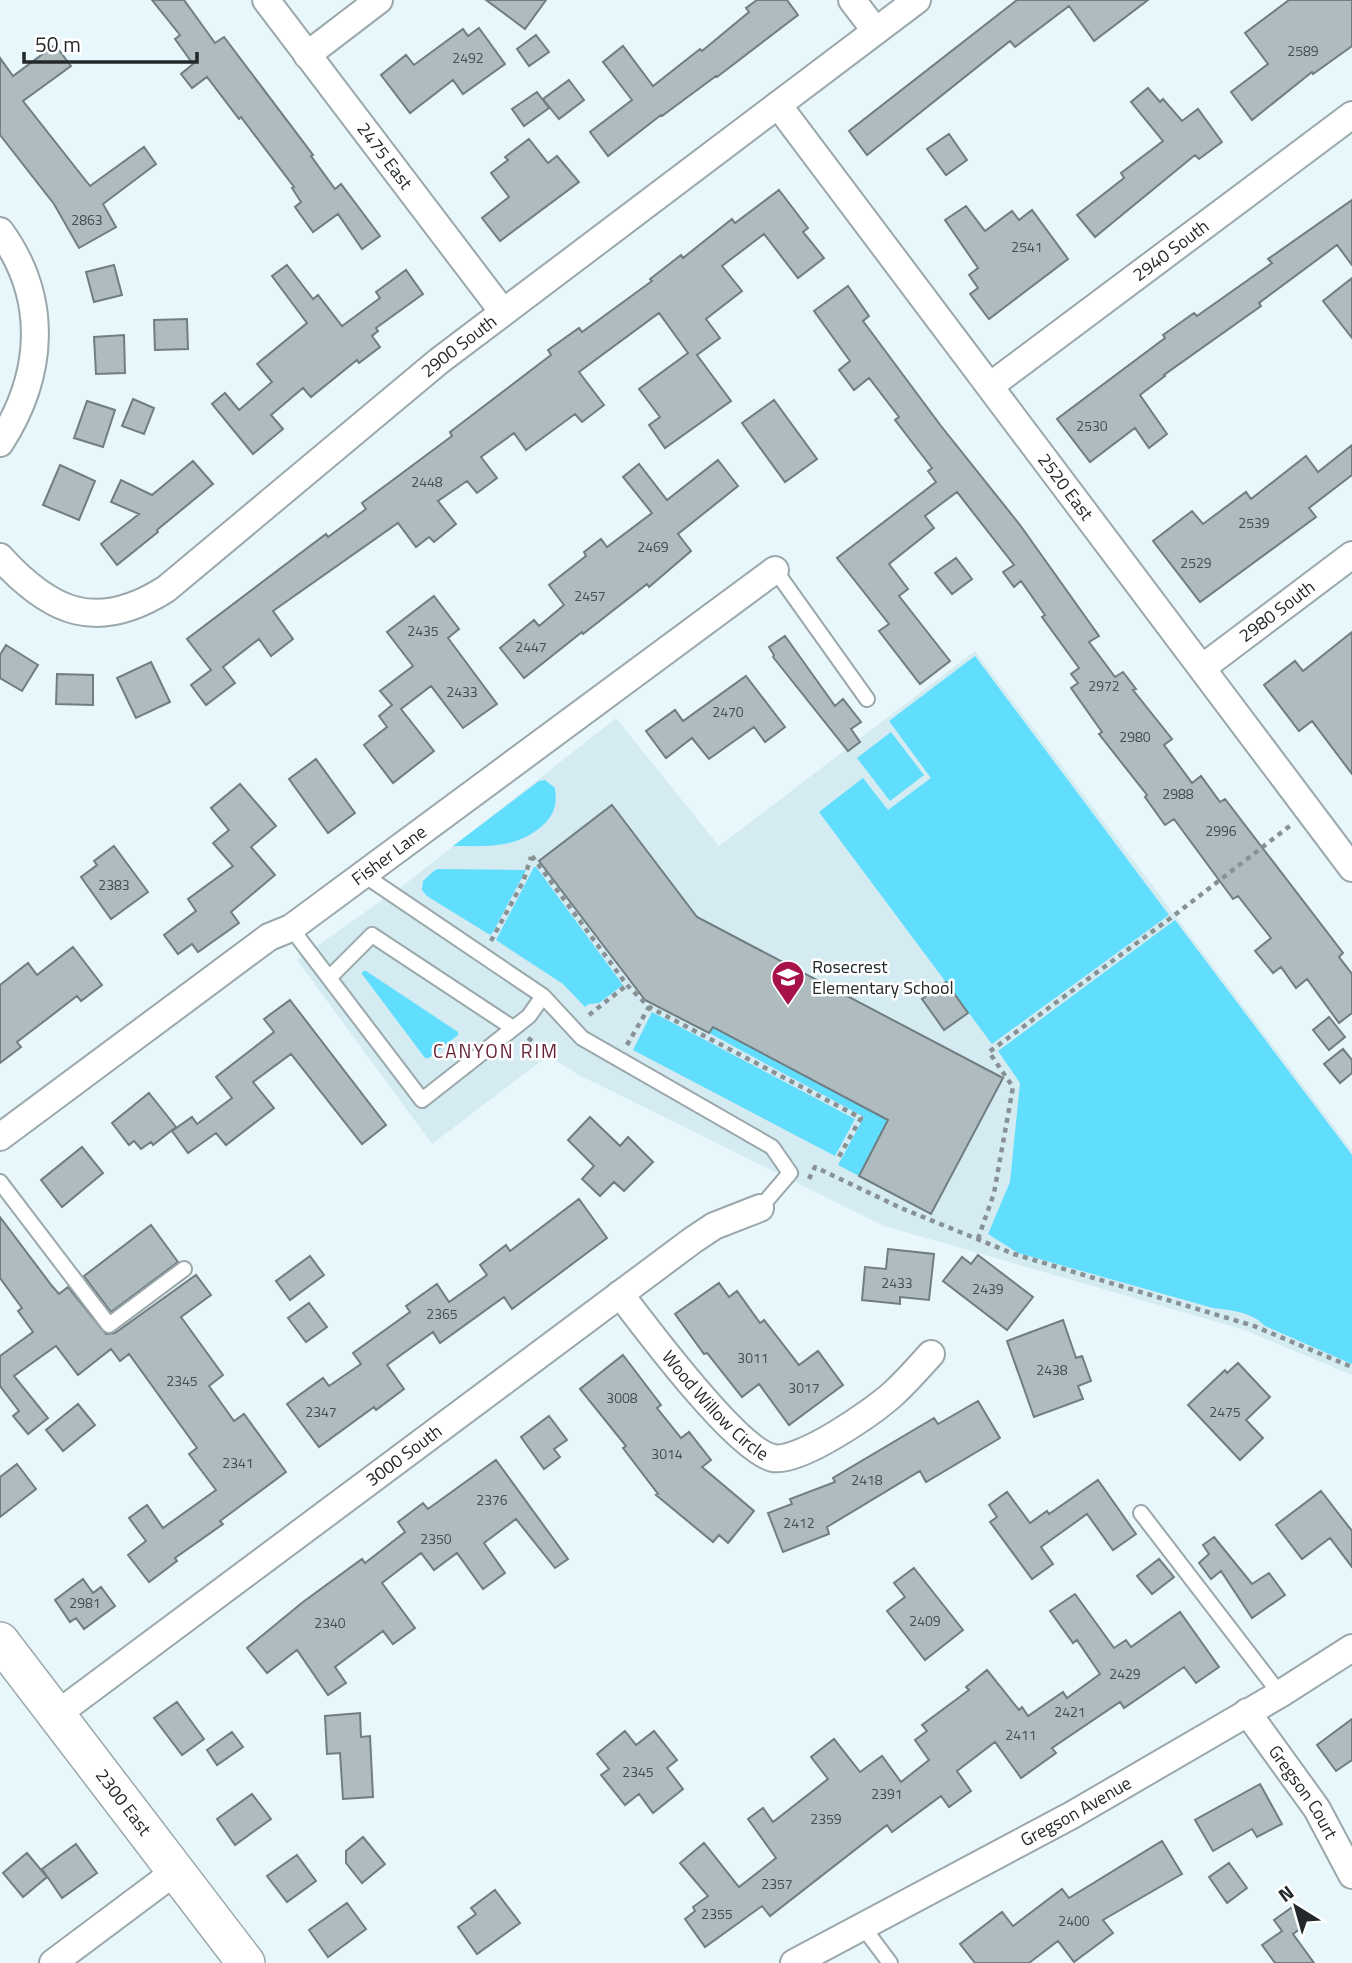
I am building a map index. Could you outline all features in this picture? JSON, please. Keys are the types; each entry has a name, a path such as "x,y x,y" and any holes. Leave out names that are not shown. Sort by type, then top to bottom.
{"main road":[{"name":"2300 East","path":"0,1641 246,1963"}],"street":[{"name":"2475 East","path":"266,0 503,312"},
{"path":"307,55 379,0"},
{"path":"852,0 876,30"},
{"name":"2900 South","path":"0,557 30,588 48,601 70,610 93,614 115,612 143,602 166,589 380,408 917,0"},
{"name":"2520 East","path":"778,105 1352,867"},
{"name":"2940 South","path":"990,386 1352,115"},
{"path":"0,231 18,260 28,286 34,313 36,342 25,398 0,443"},
{"name":"2980 South","path":"1202,668 1352,555"},
{"name":"Fisher Lane","path":"0,1137 269,937 291,928 775,570"},
{"name":"3000 South","path":"56,1715 714,1226 760,1209"},
{"name":"Wood Willow Circle","path":"620,1294 655,1340 716,1411 747,1443 772,1458 804,1453 868,1413 895,1392 931,1354"},
{"name":"Gregson Avenue","path":"794,1963 1072,1815 1280,1695 1352,1648"},
{"name":"Gregson Court","path":"1247,1713 1317,1810 1352,1875"},
{"path":"53,1963 176,1871"}],"lane":[{"path":"775,570 867,699"},
{"path":"363,875 543,996 582,1038 772,1147 790,1173 760,1209"},
{"path":"291,928 422,1100 529,1016 543,996"},
{"path":"329,978 372,935 513,1028"},
{"path":"0,1182 109,1325 184,1269"},
{"path":"1141,1513 1280,1695"},
{"path":"863,1927 890,1963"}],"path":[{"path":"978,1239 994,1193 1013,1087 989,1052 1294,823"},
{"path":"491,942 523,882 531,856 627,985 649,1007 860,1118 837,1160"},
{"path":"589,1015 627,985"},
{"path":"625,1049 649,1007"},
{"path":"807,1183 815,1167 901,1208 1014,1254 1254,1326 1352,1367"}],"shaded area":[{"name":"Rosecrest Elementary School","path":"975,651 1352,1150 1352,1375 1242,1329 884,1226 579,1075 548,1056 432,1144 297,960 408,882 616,718 719,846"},
{"path":"975,656 1169,915 992,1044 819,812 863,778 888,810 931,778 889,721"},
{"path":"891,732 924,775 890,801 857,758"},
{"path":"545,780 555,788 556,801 547,822 537,830 517,841 507,843 453,846 539,781"},
{"path":"534,867 623,985 599,1003 585,1007 563,984 496,940"},
{"path":"435,870 526,870 490,935 427,896 422,890 423,881"},
{"path":"1175,920 1352,1155 1352,1364 1265,1326 1248,1315 1213,1308 1018,1253 988,1234 1010,1182 1020,1083 998,1051"},
{"path":"363,971 458,1032 458,1035 429,1058 425,1058 362,974"},
{"path":"652,1012 855,1119 835,1156 633,1050"},
{"path":"713,1027 888,1120 859,1176 838,1165 864,1117 709,1033"}],"building":[{"path":"152,0 184,0 215,43 224,37 313,155 311,156 335,189 341,184 380,236 362,249 338,214 313,232 295,207 301,202 292,188 294,187 241,117 239,119 207,77 192,88 181,74 193,64 175,39 180,35"},
{"path":"486,0 546,0 525,29"},
{"path":"757,0 787,0 798,15 608,156 590,132 632,100 603,62 623,46 653,86 700,49 702,51 749,12 746,8"},
{"path":"1017,0 1148,0 1094,41 1069,6 1015,47 1010,41 867,155 849,131"},
{"path":"1289,0 1352,0 1352,46 1313,74 1312,72 1252,120 1231,92 1268,64 1245,33"},
{"path":"479,28 505,64 463,94 453,80 410,113 381,75 406,55 414,65 463,29 468,36"},
{"path":"536,35 549,52 529,66 517,49"},
{"path":"55,45 71,66 23,101 90,186 144,147 156,164 103,204 116,227 79,248 54,204 0,135 0,58 13,76"},
{"path":"569,80 584,100 559,119 543,99"},
{"path":"1148,88 1160,102 1163,99 1182,121 1198,109 1222,142 1199,159 1195,155 1095,237 1077,215 1124,178 1121,173 1163,141 1131,102"},
{"path":"537,92 549,108 524,126 512,109"},
{"path":"949,134 967,160 946,175 927,149"},
{"path":"529,139 548,163 557,156 579,182 500,241 482,218 509,197 491,173 508,160 505,157"},
{"path":"779,190 808,228 803,232 824,258 798,278 764,234 722,266 742,291 706,319 720,338 697,355 731,401 665,448 649,425 660,417 639,389 688,353 659,313 579,372 604,405 582,422 575,414 526,450 514,433 481,457 497,478 477,493 467,481 438,501 456,524 434,542 429,537 416,547 398,523 273,611 293,639 271,656 259,639 223,667 235,683 206,705 191,685 211,670 187,639 326,534 328,537 366,509 362,503 452,436 450,432 551,355 548,350 579,328 582,332 652,281 650,279 681,255 683,258 732,219 735,223"},
{"path":"1352,200 1352,265 1337,245 1259,303 1261,306 1140,395 1167,434 1149,448 1135,428 1090,462 1057,419 1165,338 1163,335 1194,313 1197,316 1272,263 1268,259"},
{"path":"966,206 985,231 1012,211 1019,220 1032,210 1068,259 989,319 970,294 978,288 969,275 978,268 945,220"},
{"path":"114,265 122,295 94,302 86,272"},
{"path":"287,265 313,299 318,295 342,326 380,298 376,292 406,270 423,294 376,328 378,331 372,336 380,347 359,363 357,360 311,397 303,388 271,415 283,429 253,454 212,404 225,393 239,410 272,382 257,364 307,323 272,276"},
{"path":"1352,278 1352,338 1323,301"},
{"path":"848,286 869,316 863,321 941,426 1020,525 1099,636 1089,642 1115,677 1123,672 1136,689 1133,690 1172,739 1164,745 1192,783 1201,776 1220,802 1225,799 1343,953 1339,957 1352,974 1352,1013 1339,1023 1307,979 1296,988 1281,967 1273,973 1255,951 1271,938 1238,896 1233,899 1174,819 1165,825 1145,797 1147,795 1099,734 1102,732 1071,688 1078,683 1071,674 1079,668 1042,617 1045,615 1021,581 1014,587 1003,572 1014,565 957,492 925,516 934,528 889,564 908,589 899,596 950,661 920,684 879,631 889,624 837,558 936,482 928,471 932,468 895,420 899,417 869,378 854,390 839,370 850,361 814,311"},
{"path":"187,319 188,349 155,350 154,320"},
{"path":"124,335 125,373 96,374 94,337"},
{"path":"133,399 154,408 144,434 122,426"},
{"path":"774,400 817,459 785,482 742,423"},
{"path":"87,401 115,410 103,447 74,438"},
{"path":"1352,445 1352,475 1309,508 1316,517 1200,602 1153,541 1192,511 1203,524 1246,492 1251,499 1306,456 1318,472"},
{"path":"718,460 738,486 678,534 691,551 649,587 647,584 524,678 500,648 534,620 539,626 564,605 549,585 586,556 584,552 601,539 607,547 652,513 623,477 639,464 667,500"},
{"path":"193,461 213,484 117,565 101,544 139,514 111,502 121,480 152,495"},
{"path":"60,465 95,481 79,520 43,505"},
{"path":"956,558 972,579 952,594 935,573"},
{"path":"434,596 459,629 448,638 497,704 463,728 431,686 401,709 434,751 393,783 364,745 387,727 379,716 392,705 380,691 413,666 387,632"},
{"path":"1352,632 1352,774 1312,721 1299,731 1264,685 1295,661 1303,671"},
{"path":"785,636 835,706 843,699 861,722 851,729 860,742 848,751 773,657 769,647"},
{"path":"6,645 38,665 22,691 0,678 0,655"},
{"path":"151,662 170,702 136,718 117,678"},
{"path":"57,674 93,675 93,705 56,704"},
{"path":"746,676 785,727 765,742 754,727 709,759 692,738 666,758 646,731 675,710 683,721"},
{"path":"316,759 355,813 328,833 289,779"},
{"path":"240,784 276,826 251,847 275,875 231,912 239,923 198,952 192,944 178,954 164,935 196,911 188,899 233,866 213,843 229,830 211,808"},
{"path":"612,805 697,917 1003,1078 931,1214 859,1176 888,1120 713,1027 709,1033 645,1000 539,861"},
{"path":"114,846 148,892 111,919 81,877 97,865 94,861"},
{"path":"73,947 102,985 81,1001 77,996 17,1042 21,1047 0,1063 0,985 28,963 37,975"},
{"path":"946,982 968,1013 944,1030 922,999"},
{"path":"290,1000 386,1125 362,1144 291,1054 253,1082 274,1108 226,1145 216,1133 188,1153 172,1131 192,1117 197,1124 232,1098 216,1077 274,1032 264,1019"},
{"path":"1329,1017 1345,1037 1329,1050 1313,1030"},
{"path":"1343,1049 1352,1060 1352,1073 1340,1083 1324,1064"},
{"path":"149,1093 176,1127 153,1145 151,1142 141,1149 134,1141 129,1145 112,1123"},
{"path":"590,1117 620,1146 628,1137 653,1162 624,1191 614,1182 600,1196 582,1179 594,1166 568,1140"},
{"path":"82,1147 103,1173 62,1207 41,1180"},
{"path":"579,1199 607,1238 512,1309 504,1297 440,1343 433,1332 387,1365 404,1389 319,1447 287,1404 323,1378 329,1386 361,1364 353,1353 410,1312 406,1306 437,1284 449,1302 487,1275 480,1265 506,1245 510,1251"},
{"path":"0,1217 59,1294 68,1287 106,1334 115,1333 196,1275 211,1295 181,1317 223,1375 209,1386 234,1421 244,1414 286,1472 220,1521 223,1524 175,1558 177,1561 149,1582 128,1555 146,1541 129,1518 147,1505 163,1528 216,1490 189,1454 197,1448 129,1354 120,1361 111,1349 78,1375 56,1346 14,1376 48,1418 28,1434 13,1416 19,1411 0,1386 0,1356 33,1332 18,1311 22,1308 0,1278"},
{"path":"151,1225 178,1262 111,1312 84,1276"},
{"path":"888,1249 934,1254 929,1300 900,1297 900,1304 862,1300 865,1267 886,1269"},
{"path":"978,1255 1033,1297 1007,1330 943,1281 962,1257 971,1264"},
{"path":"310,1256 324,1275 290,1300 276,1281"},
{"path":"719,1283 729,1297 737,1291 760,1323 764,1320 799,1365 818,1351 843,1385 789,1425 759,1384 742,1397 707,1353 704,1354 675,1314"},
{"path":"309,1303 327,1327 306,1342 288,1318"},
{"path":"1063,1320 1076,1358 1082,1356 1091,1381 1078,1386 1083,1399 1034,1417 1007,1341"},
{"path":"623,1355 661,1405 657,1408 681,1438 689,1432 711,1460 702,1467 754,1511 728,1543 719,1535 713,1542 656,1495 658,1494 623,1448 626,1446 580,1389"},
{"path":"1238,1363 1270,1397 1246,1420 1263,1438 1240,1460 1188,1405 1225,1370 1227,1373"},
{"path":"978,1401 1000,1438 926,1482 920,1471 827,1527 829,1534 783,1552 768,1513 792,1504 790,1499 835,1482 833,1478 934,1418 938,1424"},
{"path":"78,1404 95,1425 63,1451 46,1430"},
{"path":"549,1416 567,1440 554,1449 560,1457 544,1469 521,1437"},
{"path":"496,1460 568,1559 555,1568 516,1519 484,1543 505,1573 483,1589 457,1553 434,1570 421,1553 382,1583 415,1628 393,1644 383,1631 335,1667 346,1683 328,1695 297,1650 267,1673 247,1648 303,1602 362,1559 365,1563 405,1532 398,1522 423,1503 428,1509"},
{"path":"17,1464 36,1489 0,1517 0,1477"},
{"path":"1098,1480 1136,1534 1113,1550 1087,1514 1041,1547 1053,1564 1032,1579 990,1522 997,1517 989,1505 1007,1492 1030,1523 1047,1511 1049,1514"},
{"path":"1321,1491 1352,1531 1352,1567 1330,1538 1302,1559 1276,1525"},
{"path":"1214,1537 1252,1584 1269,1573 1285,1595 1252,1618 1221,1571 1211,1579 1199,1563 1209,1554 1203,1545"},
{"path":"1159,1559 1174,1577 1152,1594 1137,1576"},
{"path":"914,1568 963,1630 925,1660 887,1611 905,1597 894,1583"},
{"path":"83,1579 93,1593 101,1587 115,1606 84,1629 76,1618 70,1622 55,1600"},
{"path":"1075,1594 1114,1648 1126,1640 1131,1647 1180,1612 1219,1667 1196,1683 1184,1667 1124,1708 1120,1702 1052,1748 1056,1753 1021,1778 995,1742 957,1771 971,1791 949,1807 941,1796 892,1832 887,1825 770,1916 762,1906 705,1947 685,1919 695,1911 693,1907 708,1896 680,1863 704,1843 739,1887 776,1858 748,1819 763,1808 773,1822 828,1779 811,1757 834,1739 860,1772 882,1756 901,1782 929,1760 915,1740 927,1731 922,1725 969,1690 966,1687 987,1670 1019,1710 1022,1707 1028,1716 1063,1692 1067,1698 1100,1674 1077,1640 1073,1643 1050,1611"},
{"path":"177,1702 204,1739 182,1755 154,1718"},
{"path":"360,1713 361,1737 370,1736 373,1797 343,1799 340,1753 327,1754 325,1716"},
{"path":"1352,1719 1352,1760 1336,1771 1317,1745"},
{"path":"625,1731 636,1745 654,1731 677,1760 667,1768 683,1789 653,1813 639,1794 625,1805 601,1775 609,1769 597,1754"},
{"path":"232,1732 243,1747 217,1765 207,1750"},
{"path":"1260,1784 1282,1824 1257,1837 1252,1829 1213,1851 1195,1820"},
{"path":"252,1794 271,1819 235,1845 217,1819"},
{"path":"363,1837 385,1864 362,1883 346,1863 346,1851"},
{"path":"1162,1841 1182,1874 1103,1920 1113,1933 1074,1962 1058,1941 1029,1963 975,1963 960,1944 1002,1912 1013,1926 1062,1889 1069,1898"},
{"path":"76,1844 97,1873 62,1898 42,1869"},
{"path":"27,1853 47,1877 23,1897 3,1873"},
{"path":"297,1855 316,1881 287,1902 267,1876"},
{"path":"1229,1863 1247,1888 1227,1903 1209,1877"},
{"path":"495,1890 520,1923 477,1954 458,1927 476,1914 471,1908"},
{"path":"347,1903 366,1929 328,1957 309,1930"},
{"path":"1294,1906 1307,1924 1293,1934 1314,1963 1275,1963 1262,1945 1282,1931 1274,1920"}],"place":[{"name":"Rosecrest Elementary School","path":"788,1007"}],"district":[{"name":"CANYON RIM","path":"496,1051"}]}
